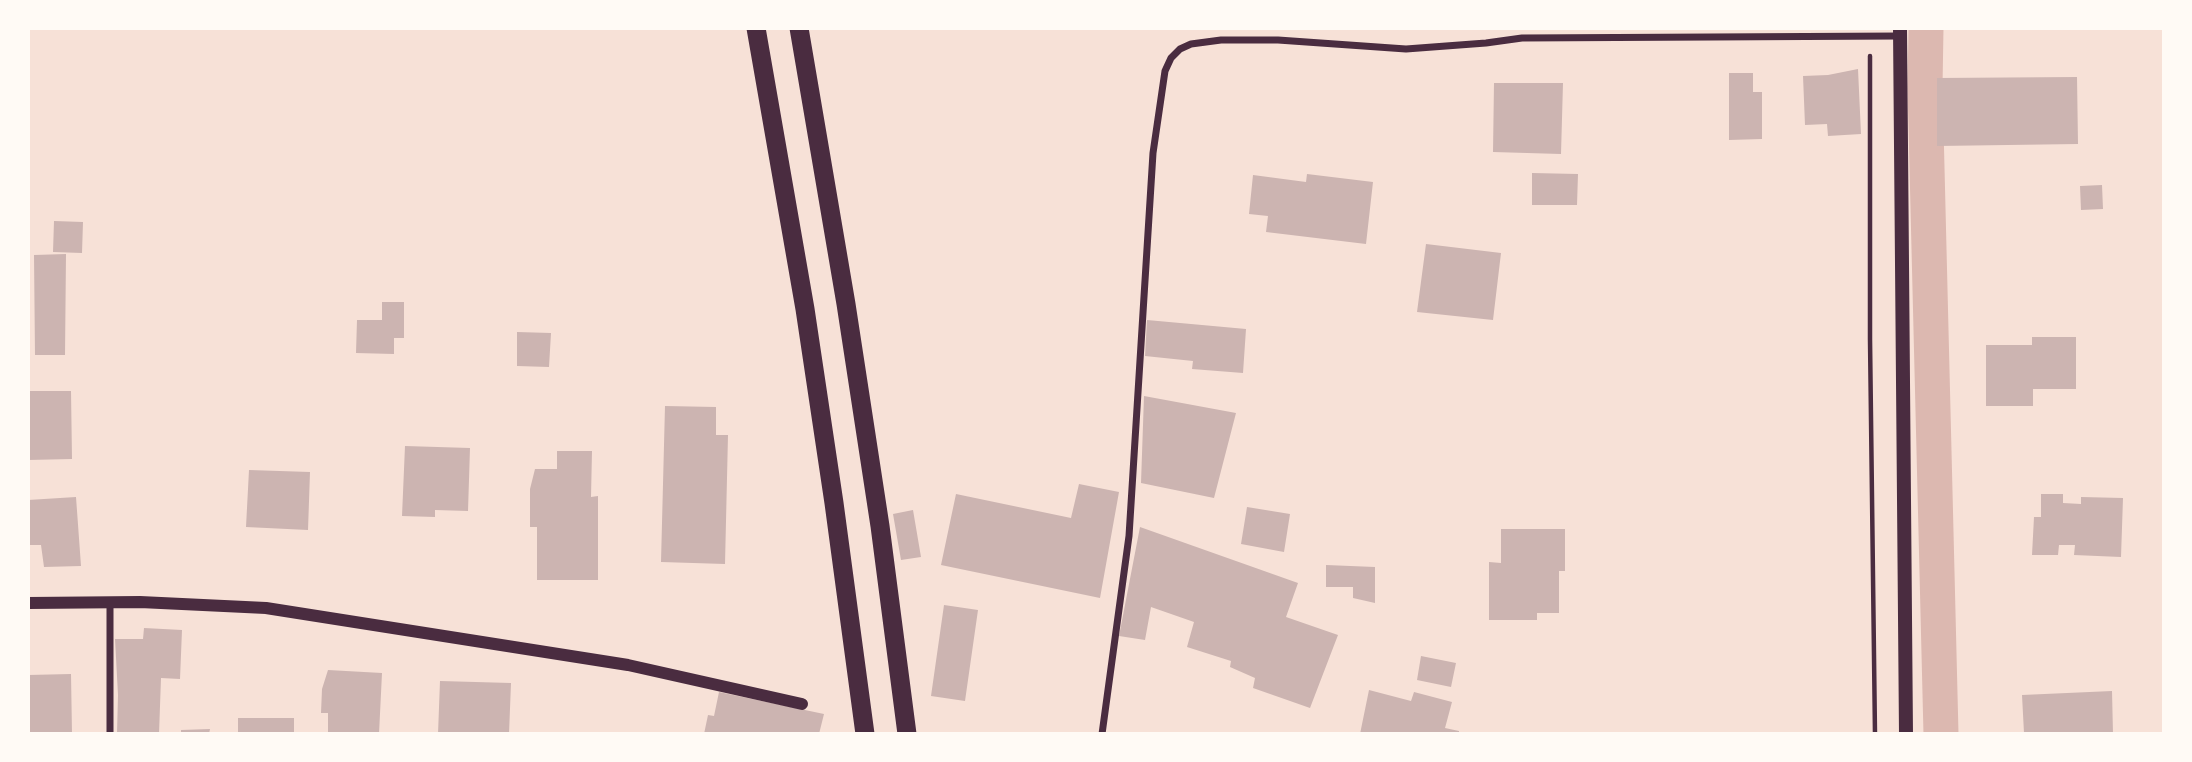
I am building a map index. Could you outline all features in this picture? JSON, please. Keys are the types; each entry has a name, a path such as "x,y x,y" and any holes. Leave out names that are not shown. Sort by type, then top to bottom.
{"highway":[{"path":"756,28 805,309 865,734"},
{"path":"799,28 880,526 907,734"}],"main road":[{"path":"1900,32 1906,734"}],"street":[{"path":"1102,734 1129,536 1153,153 1165,71 1171,58 1180,49 1191,44 1222,40 1278,40 1406,49 1522,38 1870,37 1900,32"},
{"path":"110,602 110,734"},
{"path":"28,603 110,602 266,608 628,665 802,704"}],"path":[{"path":"1870,37 1869,311 1875,734"}],"building":[{"path":"1858,69 1861,134 1828,136 1827,124 1805,125 1803,76 1828,75"},
{"path":"1729,73 1753,73 1753,92 1762,92 1762,139 1729,140"},
{"path":"2077,77 2078,144 1937,146 1937,78"},
{"path":"1494,83 1563,83 1561,154 1493,152"},
{"path":"1532,173 1578,174 1577,205 1532,205"},
{"path":"1307,174 1373,182 1366,244 1266,232 1268,216 1249,214 1253,175 1306,182"},
{"path":"2102,185 2103,209 2081,210 2080,186"},
{"path":"54,221 83,222 82,253 53,252"},
{"path":"1426,244 1501,253 1493,320 1417,312"},
{"path":"66,254 65,355 35,355 34,255"},
{"path":"382,302 404,302 404,338 394,338 394,354 356,353 357,320 382,320"},
{"path":"1147,320 1246,329 1243,373 1192,369 1193,361 1145,356"},
{"path":"517,332 551,333 549,367 517,366"},
{"path":"2032,337 2076,337 2076,389 2033,389 2033,406 1986,406 1986,345 2032,345"},
{"path":"28,391 71,391 72,459 28,460"},
{"path":"1144,396 1236,413 1214,498 1141,483"},
{"path":"665,406 716,407 716,435 728,435 725,564 661,562"},
{"path":"405,446 470,448 468,511 435,510 435,517 402,516"},
{"path":"557,451 592,451 591,497 598,496 598,580 537,580 537,527 530,527 530,489 535,469 557,469"},
{"path":"249,470 310,472 308,530 246,527"},
{"path":"1079,484 1119,492 1100,598 941,565 956,494 1071,518"},
{"path":"2041,494 2063,494 2063,503 2081,504 2081,497 2123,498 2121,557 2074,555 2075,545 2059,545 2058,555 2032,555 2034,517 2041,517"},
{"path":"76,497 81,566 44,567 41,545 29,545 28,500"},
{"path":"1247,507 1290,514 1284,552 1241,544"},
{"path":"913,510 921,557 901,560 893,514"},
{"path":"1140,527 1298,583 1286,617 1338,635 1310,708 1253,688 1255,678 1230,667 1231,661 1187,647 1194,622 1151,607 1145,640 1119,636"},
{"path":"1501,529 1565,529 1565,571 1559,571 1559,613 1537,613 1537,620 1489,620 1489,562 1501,563"},
{"path":"1326,565 1375,567 1375,603 1353,598 1353,587 1326,587"},
{"path":"944,605 978,610 965,701 931,696"},
{"path":"144,628 182,630 180,679 161,678 159,734 117,734 115,639 143,639"},
{"path":"1421,656 1456,663 1451,687 1417,680"},
{"path":"328,670 382,673 379,734 328,734 328,713 321,713 322,689"},
{"path":"71,674 72,734 28,734 28,675"},
{"path":"440,681 511,683 509,734 438,734"},
{"path":"1369,690 1411,701 1414,692 1452,702 1445,728 1459,731 1459,734 1360,734"},
{"path":"2112,691 2113,734 2024,733 2022,695"},
{"path":"719,692 824,714 819,734 704,734 708,715 714,716"},
{"path":"238,718 294,718 294,734 238,734"},
{"path":"210,729 209,734 181,734 181,730"}],"waterway":[{"path":"1926,28 1925,87 1941,734"}]}
